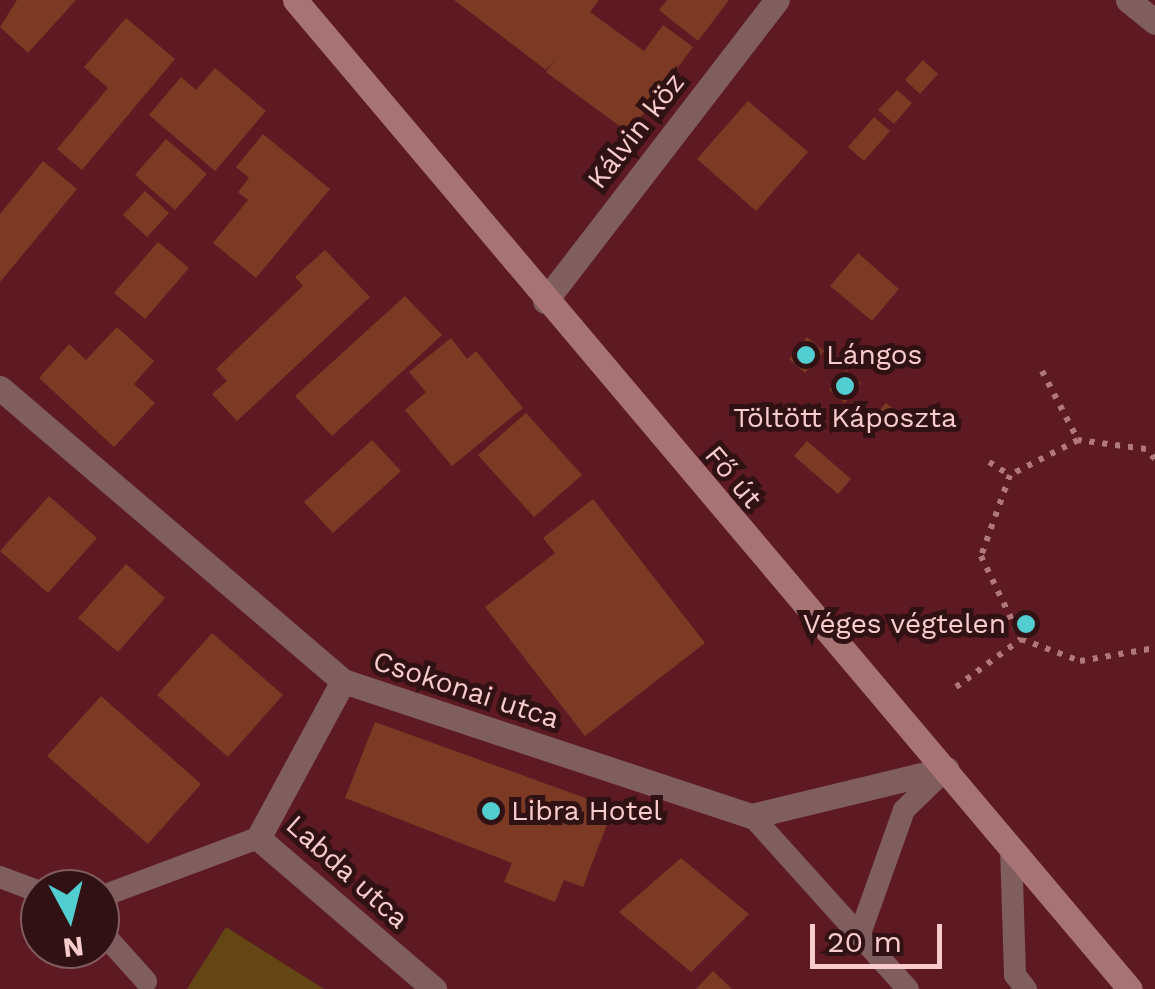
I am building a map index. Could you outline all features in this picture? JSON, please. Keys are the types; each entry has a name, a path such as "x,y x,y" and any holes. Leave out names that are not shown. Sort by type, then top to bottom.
{"main road":[{"name":"Fő út","path":"296,0 545,301 1130,989"}],"street":[{"name":"Kálvin köz","path":"545,301 777,0"},
{"path":"1128,0 1155,22"},
{"name":"Csokonai utca","path":"0,388 343,681 752,816"},
{"name":"Labda utca","path":"343,681 258,838 434,989"},
{"path":"752,816 946,770"}],"lane":[{"path":"862,928 904,810 946,770"},
{"path":"752,816 862,928 908,989"},
{"path":"120,890 258,838"},
{"path":"1011,847 1015,975 1026,989"},
{"path":"120,952 146,981"}],"path":[{"path":"1042,371 1078,440"},
{"path":"1154,651 1080,660 1021,639 981,556 1010,475 1078,440 1146,449 1155,459"},
{"path":"989,462 1010,475"},
{"path":"956,687 1021,639"}],"shaded area":[{"path":"226,927 324,989 187,989"}],"building":[{"path":"17,0 76,0 28,53 0,27"},
{"path":"454,0 599,0 590,12 644,51 663,25 693,47 629,133 546,72 556,58 546,70"},
{"path":"667,0 729,0 698,41 659,10"},
{"path":"126,18 175,59 82,170 57,149 108,88 84,67"},
{"path":"923,60 938,74 920,94 905,80"},
{"path":"215,68 266,111 215,171 149,115 181,77 196,90"},
{"path":"897,90 912,103 894,124 878,110"},
{"path":"748,101 808,152 756,211 697,159"},
{"path":"874,117 890,131 864,161 848,147"},
{"path":"263,134 330,189 256,278 213,243 248,200 238,192 249,178 236,167"},
{"path":"166,139 207,174 175,210 135,175"},
{"path":"43,161 77,189 0,282 0,214"},
{"path":"145,191 169,213 147,237 123,215"},
{"path":"158,242 189,268 145,319 114,293"},
{"path":"325,250 370,297 237,421 212,394 227,381 216,369 303,286 295,277"},
{"path":"858,253 899,289 872,321 830,286"},
{"path":"405,296 442,335 332,436 295,396"},
{"path":"117,327 154,361 134,384 155,403 114,447 39,378 69,344 86,360"},
{"name":"Lángos","path":"807,337 824,351 805,373 789,359"},
{"path":"451,338 467,359 476,351 523,408 452,466 405,410 426,392 409,372"},
{"name":"Töltött Káposzta","path":"846,370 861,383 845,403 829,390"},
{"name":"Lángos","path":"886,403 902,416 888,433 872,419"},
{"path":"526,413 582,475 534,517 478,455"},
{"path":"372,440 401,471 333,533 304,502"},
{"path":"807,441 851,479 838,494 794,456"},
{"path":"49,496 97,538 48,593 0,551"},
{"path":"593,499 705,643 585,736 485,607 555,553 543,538"},
{"path":"126,564 165,598 118,652 78,618"},
{"path":"212,633 283,695 228,757 157,695"},
{"path":"101,696 201,784 148,844 47,756"},
{"name":"Libra Hotel","path":"375,722 599,803 611,814 583,887 564,880 555,902 504,882 512,863 345,798"},
{"path":"681,858 749,914 691,972 619,912"},
{"path":"713,971 732,989 696,989"}],"place":[{"name":"Lángos","path":"806,355"},
{"name":"Töltött Káposzta","path":"845,386"},
{"name":"Véges végtelen","path":"1026,624"},
{"name":"Libra Hotel","path":"491,811"}]}
